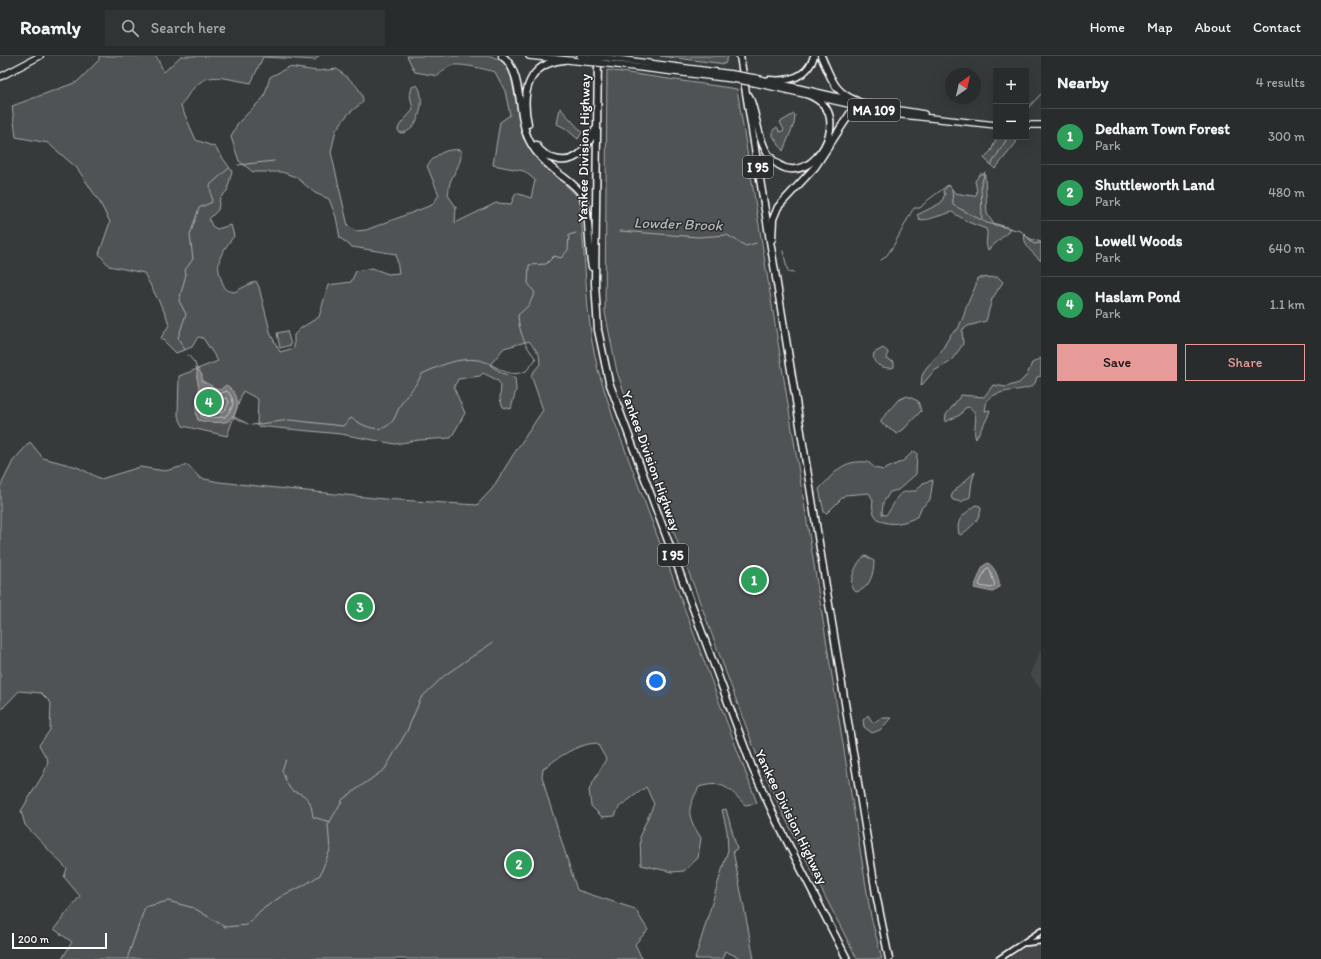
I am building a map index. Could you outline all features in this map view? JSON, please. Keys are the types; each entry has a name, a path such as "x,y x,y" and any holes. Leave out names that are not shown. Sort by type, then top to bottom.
{"highway":[{"path":"502,56 510,63 514,73 524,124 531,144 545,162 576,187 582,196 586,207 590,260 594,283"},
{"name":"Yankee Division Highway","path":"598,56 594,283 601,347 615,398 740,735 771,810 847,959"},
{"name":"I 95","path":"740,56 876,900 889,959"},
{"path":"769,80 788,80 799,76 808,68 814,56"},
{"path":"821,56 837,89 843,95 857,101"},
{"path":"564,60 552,61 541,66 534,73 531,80 526,97 526,108 528,126 534,141 539,149 548,157 557,160 567,160 581,152 588,145 596,127"},
{"path":"745,86 753,104 766,151 779,165 791,169 806,167 816,160 823,147 830,128 829,114 825,106 817,99 804,93"},
{"path":"771,248 773,219 778,207 815,167 851,112 857,108 863,107"}],"main road":[{"path":"0,77 40,56"},
{"name":"MA 109","path":"529,56 564,60 587,59 609,61 732,76 755,80 900,115 963,123 993,124"},
{"name":"MA 109","path":"580,56 587,59"},
{"name":"MA 109","path":"755,80 769,80 888,109 963,119 968,122"},
{"path":"1029,125 1041,125"},
{"path":"999,959 1041,931"},
{"path":"1020,945 1033,941 1041,941"}],"shaded area":[{"path":"99,56 156,56 164,72 181,56 319,56 315,60 263,57 251,83 227,78 210,78 196,86 181,106 196,140 215,147 232,171 227,191 220,198 218,210 209,219 212,226 217,229 231,225 234,236 224,250 219,262 222,281 226,290 234,292 256,281 259,287 271,335 280,352 294,348 294,335 301,328 319,317 328,285 351,282 356,271 372,268 388,274 399,273 396,254 352,247 340,238 336,217 329,199 315,193 296,177 282,172 253,172 239,161 231,137 237,124 264,97 270,77 289,67 317,71 337,69 354,83 360,92 363,102 348,114 336,130 331,152 348,226 356,231 366,230 432,205 439,195 427,166 438,155 451,150 461,150 460,162 450,182 448,195 456,207 455,223 496,203 511,204 516,193 531,198 535,180 524,171 493,165 500,122 510,115 505,91 495,72 474,67 453,65 438,76 415,72 407,56 491,56 504,62 510,71 523,138 536,156 580,199 588,309 592,342 598,370 614,420 757,803 745,805 730,790 720,785 714,784 699,787 690,808 693,824 701,838 698,858 684,871 672,872 641,865 640,835 654,804 646,787 619,807 615,816 602,817 591,806 589,790 606,759 597,743 575,749 543,769 542,776 547,795 577,890 635,909 648,930 635,944 642,959 62,959 72,942 54,929 80,896 64,877 67,869 25,825 21,811 44,773 48,761 39,745 50,730 51,703 41,693 19,691 0,711 0,487 13,461 30,442 43,458 77,467 101,479 140,467 165,471 188,465 200,478 219,482 384,499 477,505 492,489 543,410 531,375 540,364 539,354 529,341 504,348 490,365 502,373 515,378 516,390 511,409 503,407 500,399 501,385 497,380 483,373 480,376 458,379 454,388 465,413 451,438 419,440 395,444 341,434 257,426 258,399 243,391 227,436 183,426 178,416 179,376 218,361 203,338 198,337 192,347 176,353 161,338 169,325 166,315 144,273 109,266 99,254 110,222 99,201 77,168 48,143 16,137 12,106 77,82 99,60"},
{"path":"660,56 728,56 725,64"},
{"path":"607,70 737,89 871,917 882,959 857,959 784,816 760,764 669,519 617,372 605,312"},
{"path":"417,85 421,98 419,114 412,128 407,132 400,133 398,130 400,124 413,109 410,95 412,87"},
{"path":"560,108 582,132 578,139 565,128 557,124"},
{"path":"794,114 794,124 783,151 773,136 773,130 777,127 780,132 784,130 780,122"},
{"path":"996,140 1016,140 1016,143 995,169 984,158 991,151"},
{"path":"980,174 985,174 987,214 993,223 1010,228 1007,233 988,250 986,245 986,229 968,222 952,212 929,219 920,220 917,215 941,203 945,194 943,191 949,185 955,193 973,196 976,195 977,191 975,181"},
{"path":"1024,235 1041,242 1041,261 1027,247"},
{"path":"998,277 1003,282 992,299 986,321 968,326 962,330 963,344 959,350 950,362 934,371 921,386 922,376 926,368 940,353 951,334 958,329 976,285 977,278"},
{"path":"287,331 291,345 280,348 277,333"},
{"path":"883,348 888,352 887,359 894,362 894,367 884,367 875,363 873,357 874,353"},
{"path":"1041,358 1041,376 1037,377 1032,386 999,393 987,400 985,411 990,410 989,414 976,439 976,418 973,410 969,407 965,408 960,415 945,422 946,415 961,395 984,397 993,385 1006,387 1019,383 1027,375 1032,363"},
{"path":"907,396 918,401 921,411 904,429 897,434 881,423 881,420 898,400"},
{"path":"914,451 917,453 916,474 898,490 890,492 883,503 882,514 886,515 897,498 903,492 916,491 923,483 933,480 930,500 921,508 918,516 903,522 887,523 881,521 876,516 873,509 873,500 869,493 845,495 827,513 824,512 819,489 840,468 851,463 868,462 875,468 883,470 903,461"},
{"path":"975,472 970,497 961,502 953,500 951,497 954,491"},
{"path":"976,505 980,506 981,509 979,517 968,530 961,535 959,534 958,528 962,516"},
{"path":"866,556 874,561 872,575 865,588 856,592 852,588 851,584 853,575 857,565"},
{"path":"1041,649 1041,690 1030,674"},
{"path":"868,715 873,723 881,718 891,718 880,730 872,733 864,727 863,720"},
{"path":"726,809 737,849 733,851 754,959 742,959 725,951 722,959 695,959 728,850 727,831 722,810"},
{"path":"1041,943 1041,959 1009,959 1030,944"}],"water":[{"path":"198,369 202,375 202,381 220,390 226,385 231,388 234,393 237,407 232,417 228,421 213,422 198,420 196,408 199,392 197,376"},
{"path":"988,563 995,571 999,581 999,587 993,592 974,588 983,566"}],"waterway":[{"path":"1029,107 1041,94"},
{"path":"991,165 1006,140"},
{"name":"Lowder Brook","path":"238,165 274,161"},
{"name":"Lowder Brook","path":"185,350 178,338 186,314 179,301 186,274 185,270 193,259 190,235 199,208 212,202 210,185 229,168"},
{"path":"982,219 981,185 985,172"},
{"name":"Lowder Brook","path":"881,260 894,245 914,208 920,208 948,185 952,189 953,205 987,223 1021,231 1034,244 1041,243"},
{"name":"Lowder Brook","path":"620,231 698,237 727,235 746,246 756,243"},
{"name":"Lowder Brook","path":"252,425 290,420 343,426 351,418 368,427 379,429 390,424 394,419 402,402 422,374 442,365 471,359 491,364 512,374 526,371 536,359 523,338 518,315 528,306 535,293 528,283 529,265 546,264 554,256 561,258 568,250 569,235 576,233"},
{"name":"Lowder Brook","path":"783,251 788,272 794,273"},
{"name":"Lowder Brook","path":"188,355 195,363 197,370"},
{"name":"Lowder Brook","path":"232,416 248,424"},
{"path":"127,959 145,907 168,901 194,908 225,927 247,925 260,911 283,895 303,886 320,875 330,850 328,825 343,799 385,769 407,731 421,698 445,675 492,643"},
{"path":"286,760 282,770 286,781"},
{"path":"287,784 292,791 302,794 308,800 313,817 330,822"}],"place":[{"name":"Haslam Pond","path":"209,402"},
{"name":"Dedham Town Forest","path":"754,580"},
{"name":"Lowell Woods","path":"360,607"},
{"name":"Shuttleworth Land","path":"519,864"}]}
